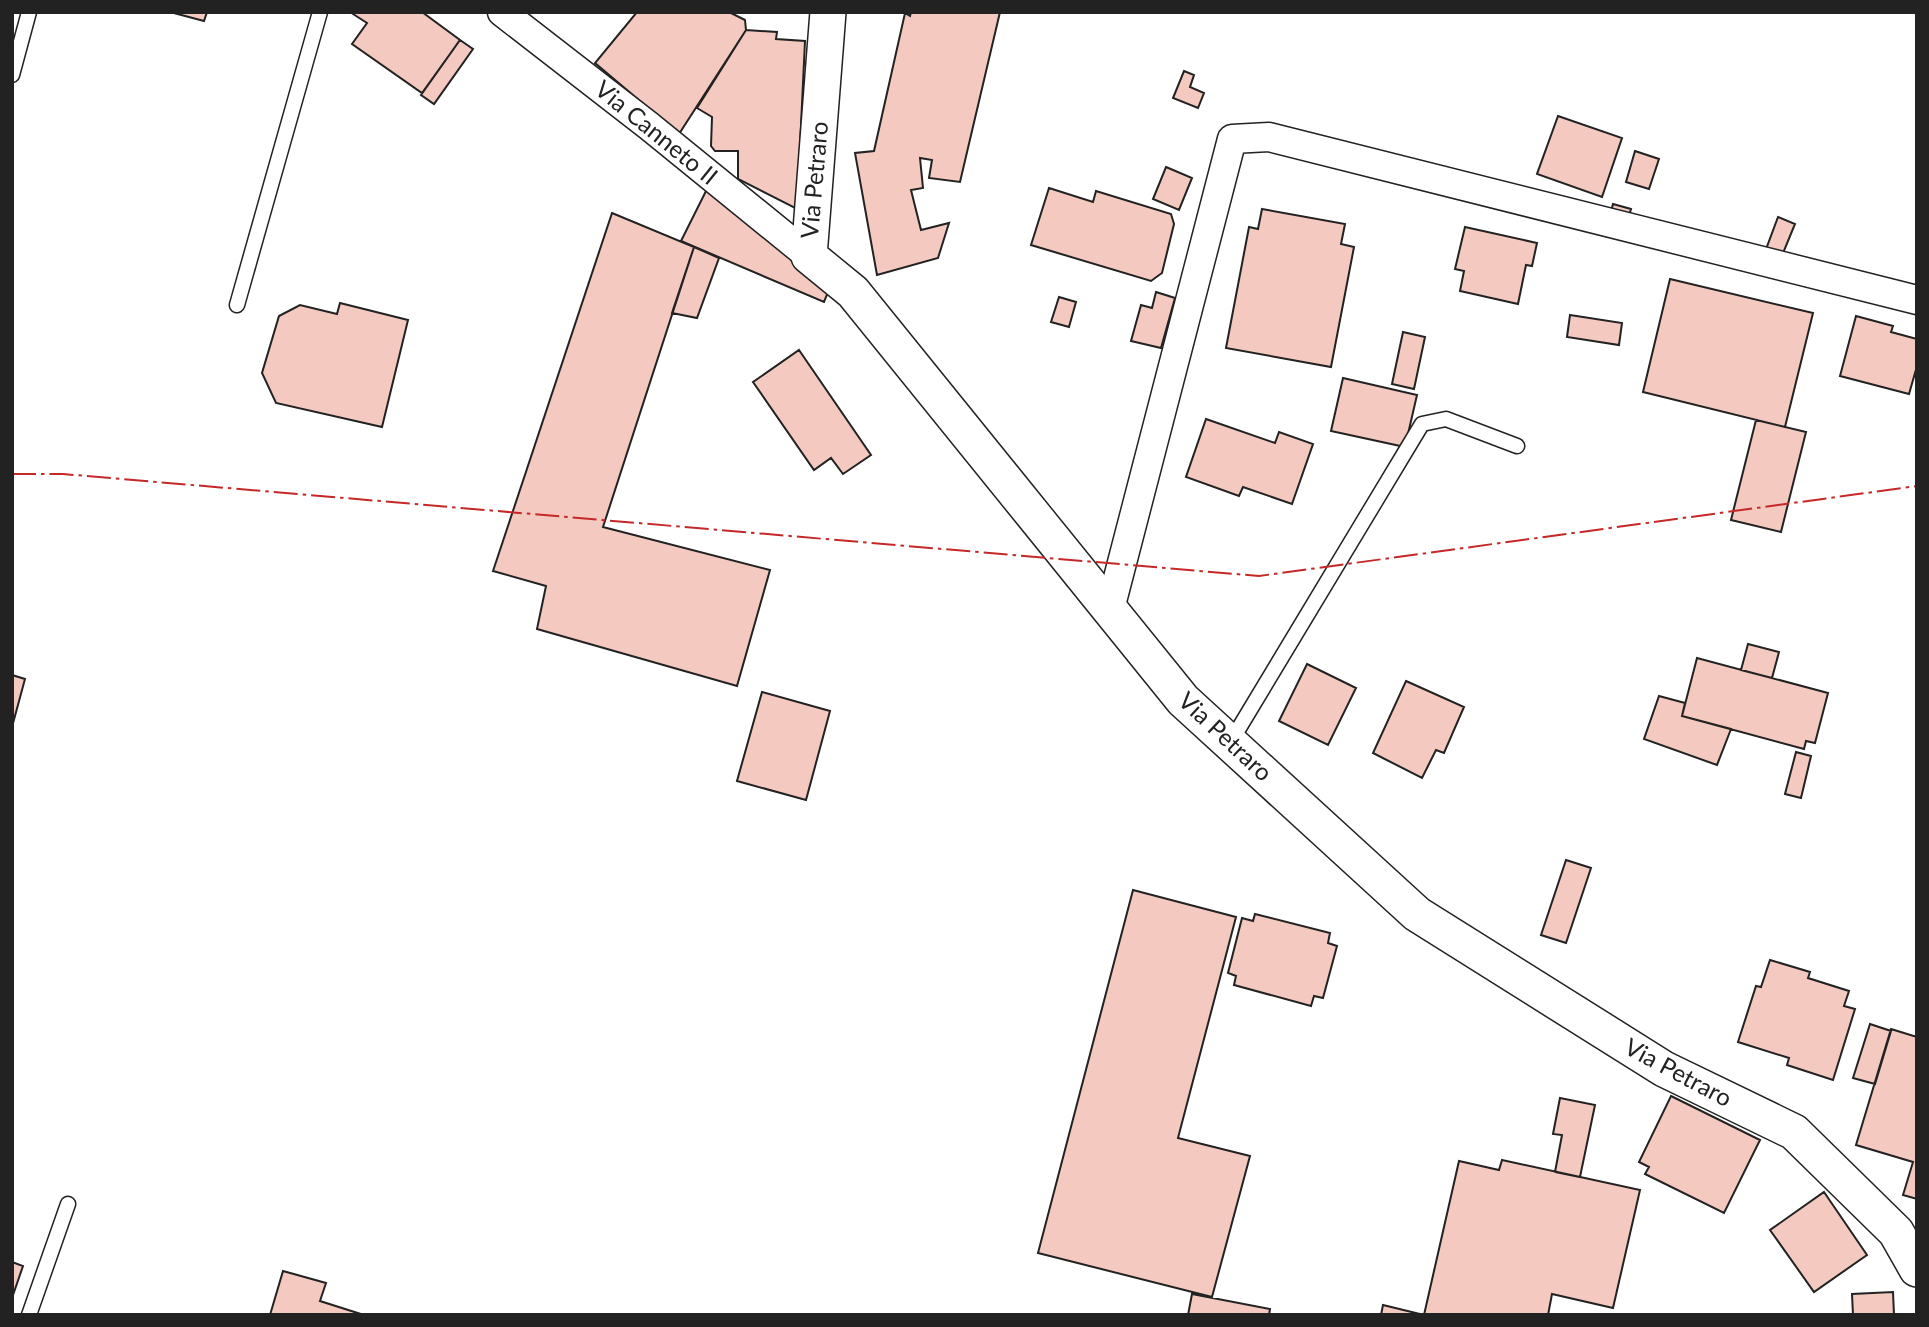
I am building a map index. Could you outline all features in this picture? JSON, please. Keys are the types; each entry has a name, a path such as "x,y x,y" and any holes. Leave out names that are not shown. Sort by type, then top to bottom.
{"street":[{"name":"Via Canneto II","path":"502,12 809,256"},
{"name":"Via Petraro","path":"828,12 809,256 853,292 1183,700 1417,914 1664,1069 1794,1132 1895,1232 1914,1260"},
{"path":"1110,609 1232,139 1269,137 1917,300"}],"lane":[{"path":"12,75 29,12"},
{"path":"237,305 320,12"},
{"path":"1230,743 1422,424 1446,419 1517,446"},
{"path":"29,1315 68,1204"}],"building":[{"path":"170,12 207,12 204,21"},
{"path":"422,12 460,40 422,93 352,44 367,23 353,14"},
{"path":"637,12 729,12 745,20 746,30 679,134 595,63"},
{"path":"911,12 1000,12 960,182 929,178 932,160 920,158 923,188 911,190 921,230 949,223 938,258 877,275 855,153 874,151 905,13 910,16"},
{"path":"746,30 777,32 776,39 805,41 797,209 738,179 738,151 715,151 711,146 712,117 697,108"},
{"path":"460,40 473,49 434,104 421,95"},
{"path":"1184,71 1194,75 1190,87 1204,93 1198,108 1173,98"},
{"path":"1558,116 1622,138 1602,197 1537,174"},
{"path":"1635,151 1659,159 1649,189 1626,182"},
{"path":"1166,167 1192,178 1179,210 1153,199"},
{"path":"711,181 835,275 824,302 681,241"},
{"path":"1049,188 1093,202 1096,191 1171,214 1174,224 1162,273 1151,281 1031,245"},
{"path":"1613,204 1631,209 1627,223 1609,219"},
{"path":"1262,209 1345,224 1341,244 1354,247 1331,367 1226,348 1249,227 1258,229"},
{"path":"612,213 694,247 603,527 770,570 737,686 537,629 546,586 493,571"},
{"path":"1778,217 1795,224 1781,258 1765,252"},
{"path":"1465,227 1537,243 1532,266 1526,265 1518,304 1460,291 1464,271 1455,269"},
{"path":"694,247 719,258 697,318 672,313"},
{"path":"1670,279 1813,313 1785,427 1643,392"},
{"path":"1156,292 1175,298 1161,348 1131,341 1141,305 1152,308"},
{"path":"1059,297 1076,302 1069,327 1051,322"},
{"path":"340,303 408,320 382,427 276,403 262,373 279,316 300,305 337,314"},
{"path":"1570,315 1622,323 1619,345 1567,337"},
{"path":"1856,316 1893,326 1891,332 1917,339 1917,366 1909,394 1840,376"},
{"path":"1403,332 1425,337 1414,389 1392,384"},
{"path":"799,350 871,455 843,474 831,458 814,470 753,382"},
{"path":"1343,378 1417,395 1405,447 1331,431"},
{"path":"1206,419 1275,443 1279,432 1313,444 1292,504 1243,487 1239,496 1186,477"},
{"path":"1756,420 1806,432 1781,532 1731,520"},
{"path":"1748,644 1779,652 1772,678 1741,670"},
{"path":"1697,658 1828,693 1815,743 1806,741 1804,749 1682,716"},
{"path":"1307,664 1356,688 1328,745 1279,721"},
{"path":"12,675 25,679 12,727"},
{"path":"1406,681 1464,707 1444,753 1436,750 1422,778 1373,753"},
{"path":"762,692 830,711 806,800 737,781"},
{"path":"1659,696 1685,703 1682,716 1731,729 1717,765 1644,739"},
{"path":"1796,752 1811,756 1801,798 1785,794"},
{"path":"1566,860 1591,868 1566,943 1541,935"},
{"path":"1133,890 1236,917 1178,1138 1250,1156 1212,1297 1038,1253"},
{"path":"1255,914 1330,933 1328,943 1337,946 1323,998 1314,996 1311,1006 1234,985 1236,976 1228,973 1242,918 1253,921"},
{"path":"1770,960 1810,972 1808,978 1849,991 1844,1006 1855,1009 1833,1080 1787,1065 1789,1058 1738,1042 1756,986 1761,987"},
{"path":"1870,1024 1891,1031 1875,1084 1853,1078"},
{"path":"1891,1029 1917,1037 1917,1199 1903,1195 1913,1162 1856,1145"},
{"path":"1671,1096 1760,1140 1724,1213 1645,1174 1649,1167 1639,1162"},
{"path":"1560,1098 1595,1105 1580,1177 1555,1172 1562,1135 1553,1134"},
{"path":"1502,1160 1640,1190 1613,1308 1552,1294 1548,1315 1424,1315 1459,1161 1499,1170"},
{"path":"1824,1192 1867,1255 1814,1292 1770,1230"},
{"path":"12,1262 23,1266 12,1298"},
{"path":"283,1271 326,1283 320,1301 364,1315 270,1315"},
{"path":"1893,1292 1894,1315 1853,1315 1852,1294"},
{"path":"1192,1294 1270,1309 1269,1315 1188,1315"},
{"path":"1383,1305 1424,1315 1381,1315"}],"power":[{"path":"12,474 63,474 1259,576 1917,486"}]}
